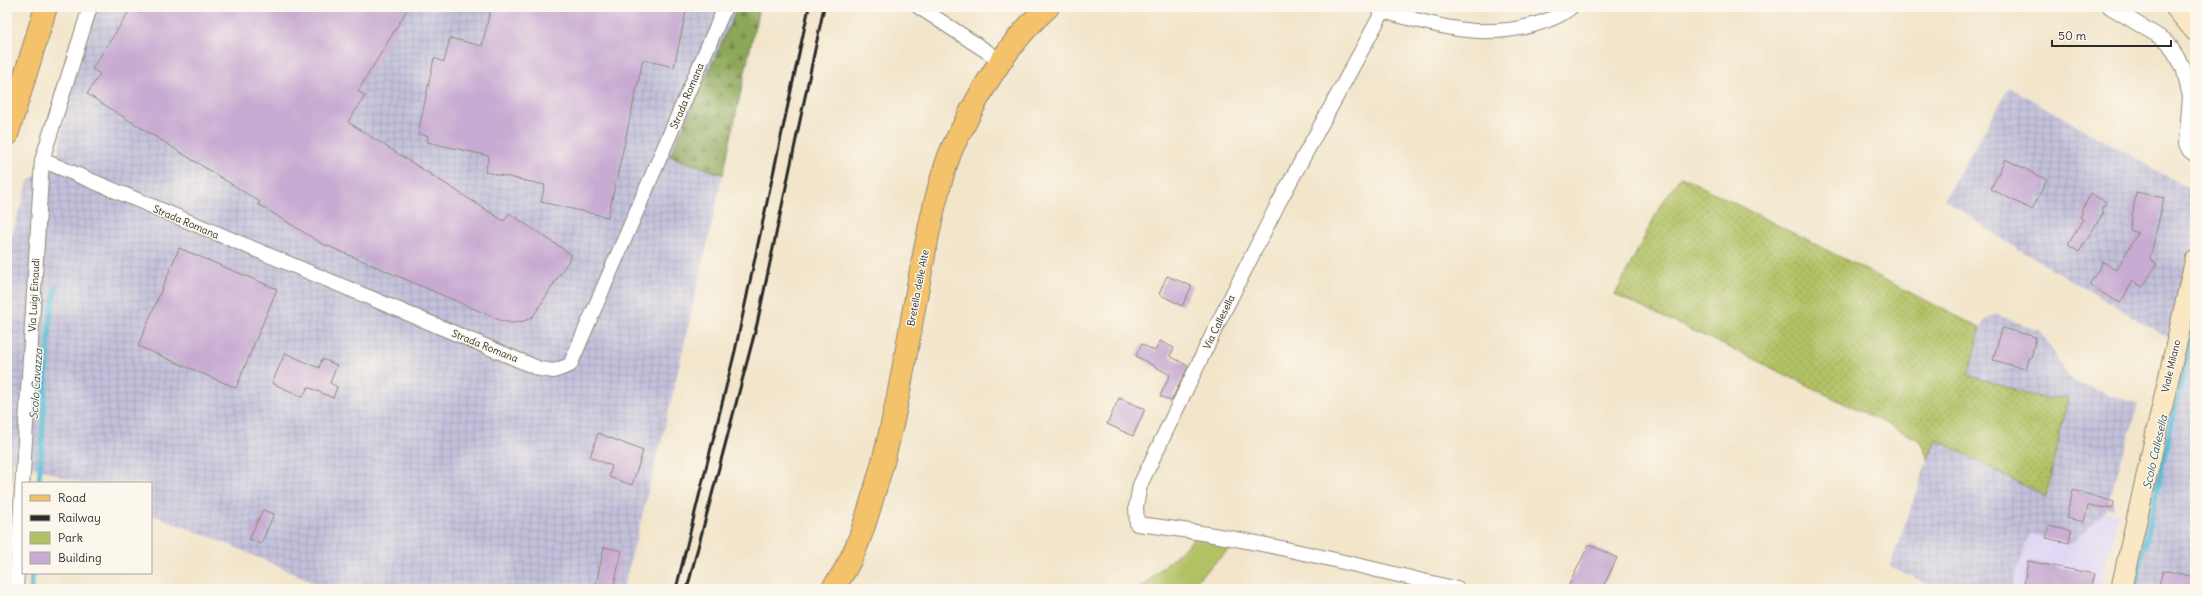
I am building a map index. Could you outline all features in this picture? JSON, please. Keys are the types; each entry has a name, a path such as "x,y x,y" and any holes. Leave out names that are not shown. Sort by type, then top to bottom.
{"main road":[{"path":"7,135 46,7"},
{"name":"Bretella delle Alte","path":"832,589 840,579 853,554 865,524 884,457 902,380 934,210 951,150 1000,60 1036,18 1048,7"},
{"path":"2175,7 2195,31"},
{"name":"Viale Milano","path":"2121,589 2195,261"}],"street":[{"name":"Via Luigi Einaudi","path":"22,482 42,160 90,7"},
{"name":"Strada Romana","path":"42,160 532,366 554,371 570,365 725,7"},
{"path":"919,7 1000,60"},
{"name":"Via Callesella","path":"1457,589 1263,543 1175,528 1137,524 1136,507 1140,485 1219,321 1278,204 1383,11 1443,26 1478,32 1513,30 1552,19 1571,7"},
{"path":"2110,7 2168,42 2183,67 2190,96 2186,144 2189,150 2195,155"},
{"name":"Via Luigi Einaudi","path":"16,589 22,490"}],"shaded area":[{"path":"97,7 738,7 670,155 723,175 665,427 623,589 329,589 230,545 152,514 152,482 77,482 13,460 7,525 7,250 28,182 59,152 65,106"},
{"path":"2009,87 2195,192 2195,589 2122,589 2169,338 2003,240 1945,199"},
{"path":"1997,315 2040,331 2070,378 2077,383 2139,405 2105,511 2073,543 2030,534 2011,589 1938,589 1890,566 1935,439 2047,497 2068,397 2045,399 1968,375 1982,324 1989,317"},
{"path":"2105,511 2119,513 2100,589 2011,589 2030,533 2073,543"}],"green space":[{"path":"738,7 759,7 723,175 670,156"},
{"path":"1681,176 1980,328 1968,375 2045,399 2068,397 2046,497 1936,439 1928,459 1919,440 1737,351 1615,295 1660,206"},
{"path":"1196,537 1235,544 1187,589 1139,589"}],"building":[{"path":"132,7 141,13 145,7 409,7 358,91 365,96 348,122 504,221 509,213 572,255 536,312 531,318 524,321 511,323 500,320 321,243 258,204 260,202 87,94 100,74 92,69"},
{"path":"491,7 687,7 674,67 643,60 608,217 541,202 545,185 485,172 489,156 427,142 428,136 418,134 434,58 444,62 450,38 482,46"},
{"path":"2005,159 2047,180 2032,210 1991,189"},
{"path":"2136,192 2164,198 2150,259 2157,264 2143,287 2133,281 2120,303 2089,285 2103,262 2116,270 2138,233 2130,230"},
{"path":"2091,194 2106,202 2101,210 2104,212 2079,252 2068,245 2083,219 2080,217 2083,212 2081,211"},
{"path":"179,248 277,289 236,388 138,346"},
{"path":"1167,276 1192,286 1182,306 1159,294"},
{"path":"2002,328 2036,337 2031,358 2029,357 2025,369 1993,360"},
{"path":"1160,341 1174,348 1170,356 1188,366 1171,401 1160,396 1170,375 1136,356 1142,344 1155,351"},
{"path":"285,353 319,368 322,359 337,365 330,383 337,387 333,398 308,387 303,397 272,383"},
{"path":"1119,398 1145,409 1133,436 1107,424"},
{"path":"598,433 643,451 632,485 609,477 612,466 590,457"},
{"path":"2073,490 2114,502 2113,508 2088,506 2084,522 2066,518"},
{"path":"263,510 274,514 261,544 249,539"},
{"path":"2049,526 2071,531 2069,543 2046,538"},
{"path":"1589,544 1617,558 1602,589 1577,589 1569,585"},
{"path":"604,547 622,551 613,589 595,589"},
{"path":"2028,561 2094,574 2090,589 2023,589"},
{"path":"2163,570 2195,577 2195,589 2158,589"}],"waterway":[{"name":"Scolo Cavazza","path":"39,482 50,322 56,287"},
{"name":"Scolo Callesella","path":"2135,589 2195,319"},
{"name":"Scolo Cavazza","path":"31,589 32,574"}],"railway":[{"path":"676,589 735,351 809,7"},
{"path":"687,589 757,324 824,7"}]}
